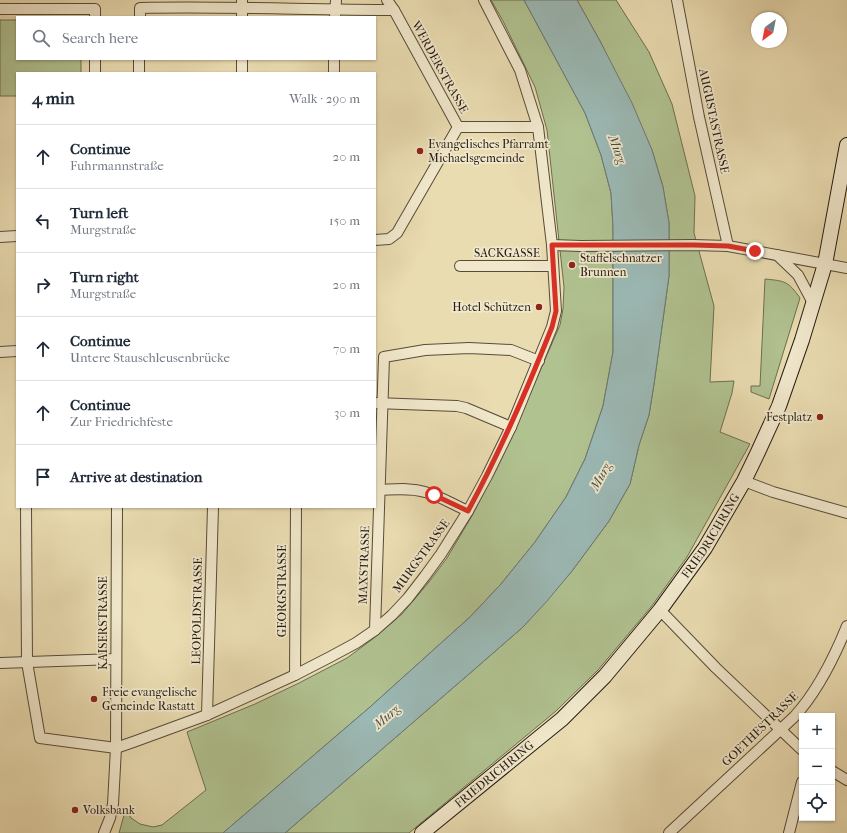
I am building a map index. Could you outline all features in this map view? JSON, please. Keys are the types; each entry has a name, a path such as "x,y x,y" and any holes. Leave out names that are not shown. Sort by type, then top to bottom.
{"main road":[{"name":"FRIEDRICHRING","path":"422,833 562,719 605,676 660,610 705,548 744,481 779,406 802,340 825,264 847,146"}],"street":[{"name":"WERDERSTRASSE","path":"387,0 394,10 458,127"},
{"name":"MURGSTRASSE","path":"116,748 207,715 295,675 356,643 375,630 408,598 441,554 468,511 487,476 511,427 539,361 552,327 556,311 552,245 538,127 520,70 484,0"},
{"name":"AUGUSTASTRASSE","path":"676,0 698,117 728,246"},
{"path":"140,12 242,8 394,10"},
{"path":"0,9 95,13"},
{"path":"95,60 95,72"},
{"path":"139,60 139,72"},
{"path":"242,60 242,72"},
{"path":"334,60 334,72"},
{"name":"WERDERSTRASSE","path":"458,127 538,127"},
{"name":"WERDERSTRASSE","path":"380,240 389,239 397,233 458,127"},
{"path":"0,237 16,236"},
{"path":"552,245 728,246 847,268"},
{"path":"777,255 798,275 813,303"},
{"name":"SACKGASSE","path":"460,266 553,266"},
{"name":"MAXSTRASSE","path":"375,630 379,403 384,357 425,350 470,348 511,350 539,361"},
{"path":"0,352 16,351"},
{"path":"379,403 457,406 466,408 511,427"},
{"path":"744,481 773,492 847,513"},
{"path":"377,490 412,490 425,492 468,511"},
{"path":"26,508 27,662 40,738 116,748"},
{"name":"KAISERSTRASSE","path":"104,833 110,818 113,804 116,748 117,508"},
{"name":"LEOPOLDSTRASSE","path":"207,715 212,508"},
{"name":"GEORGSTRASSE","path":"295,675 296,508"},
{"path":"660,610 716,668 801,749"},
{"name":"GOETHESTRASSE","path":"669,833 804,707 831,662 847,626"},
{"path":"0,663 116,659"},
{"path":"835,773 847,780"},
{"path":"790,833 801,785"}],"green space":[{"path":"491,0 524,0 585,113 601,155 611,193 613,227 613,352 603,406 585,459 566,497 535,542 501,584 470,617 370,707 223,833 119,833 126,808 131,818 140,824 153,827 162,825 206,790 187,732 255,704 347,658 374,638 402,614 447,558 473,514 530,394 560,325 563,309 564,287 547,130 535,87 503,21"},
{"path":"577,0 616,0 649,52 672,104 695,196 694,233 714,306 710,382 734,381 732,393 720,432 750,444 687,557 651,607 598,670 556,711 409,833 285,833 523,627 572,571 609,521 630,484 639,445 649,415 654,384 669,276 669,223 663,187 652,150 600,41"},
{"path":"0,20 16,20 16,60 81,60 81,72 16,72 16,96 0,96"},
{"path":"765,279 777,280 786,283 800,298 769,399 751,392 751,386 760,386"}],"water":[{"name":"Murg","path":"524,0 577,0 632,103 652,150 663,187 669,223 669,276 649,415 639,445 630,484 609,521 572,571 523,627 285,833 223,833 370,707 470,617 501,584 535,542 566,497 585,459 603,406 613,352 613,227 611,193 601,155 585,113"}],"place":[{"name":"Evangelisches Pfarramt Michaelsgemeinde","path":"420,151"},
{"name":"Staffelschnatzer Brunnen","path":"572,265"},
{"name":"Hotel Schützen","path":"539,307"},
{"name":"Festplatz","path":"820,417"},
{"name":"Freie evangelische Gemeinde Rastatt","path":"94,699"},
{"name":"Volksbank","path":"75,810"}],"route":[{"path":"434,495 468,511 511,427 539,361 552,327 556,311 552,245 728,246 755,251"}]}
